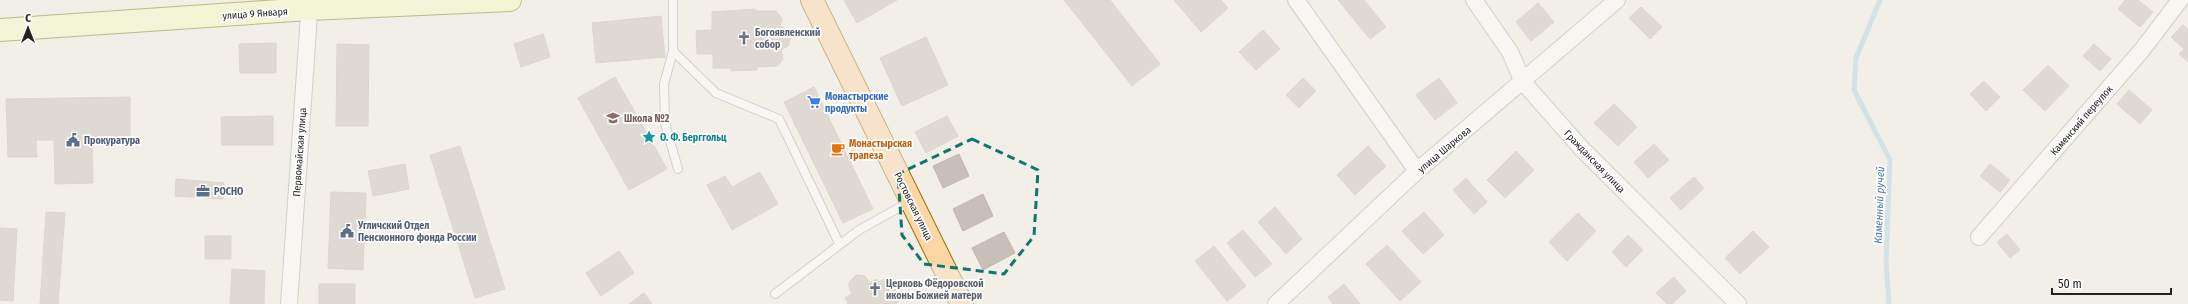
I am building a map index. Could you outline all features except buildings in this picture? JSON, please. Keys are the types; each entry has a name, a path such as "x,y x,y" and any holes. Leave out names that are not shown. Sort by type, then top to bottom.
{"main road":[{"name":"улица 9 Января","path":"0,30 309,5 510,0"},
{"name":"Ростовская улица","path":"812,0 962,304"}],"street":[{"path":"1296,0 1417,171"},
{"name":"Гражданская улица","path":"1474,0 1510,52 1523,82 1582,149 1738,304"},
{"name":"улица Шаркова","path":"1276,304 1417,171 1523,82 1617,0"},
{"name":"Каменский переулок","path":"1979,238 2142,50 2180,0"},
{"name":"Первомайская улица","path":"289,304 309,5"}],"lane":[{"path":"673,0 673,51 664,84 665,123 678,169"},
{"path":"673,51 716,93 779,119 839,243"},
{"path":"775,294 839,243 859,230 912,201"}],"highlighted area":[{"path":"972,139 1038,170 1034,236 1004,274 924,264 902,235 898,174"}],"waterway":[{"name":"Каменный ручей","path":"1880,0 1856,58 1854,90 1890,160 1886,262 1889,304"}],"place":[{"name":"Богоявленский собор","path":"744,38"},
{"name":"Монастырские продукты","path":"814,102"},
{"name":"Школа №2","path":"613,118"},
{"name":"О. Ф. Берггольц","path":"649,137"},
{"name":"Прокуратура","path":"73,140"},
{"name":"Монастырская трапеза","path":"838,149"},
{"name":"РОСНО","path":"203,191"},
{"name":"Угличский Отдел Пенсионного фонда России","path":"347,231"},
{"name":"Церковь Фёдоровской иконы Божией матери","path":"875,289"}]}
